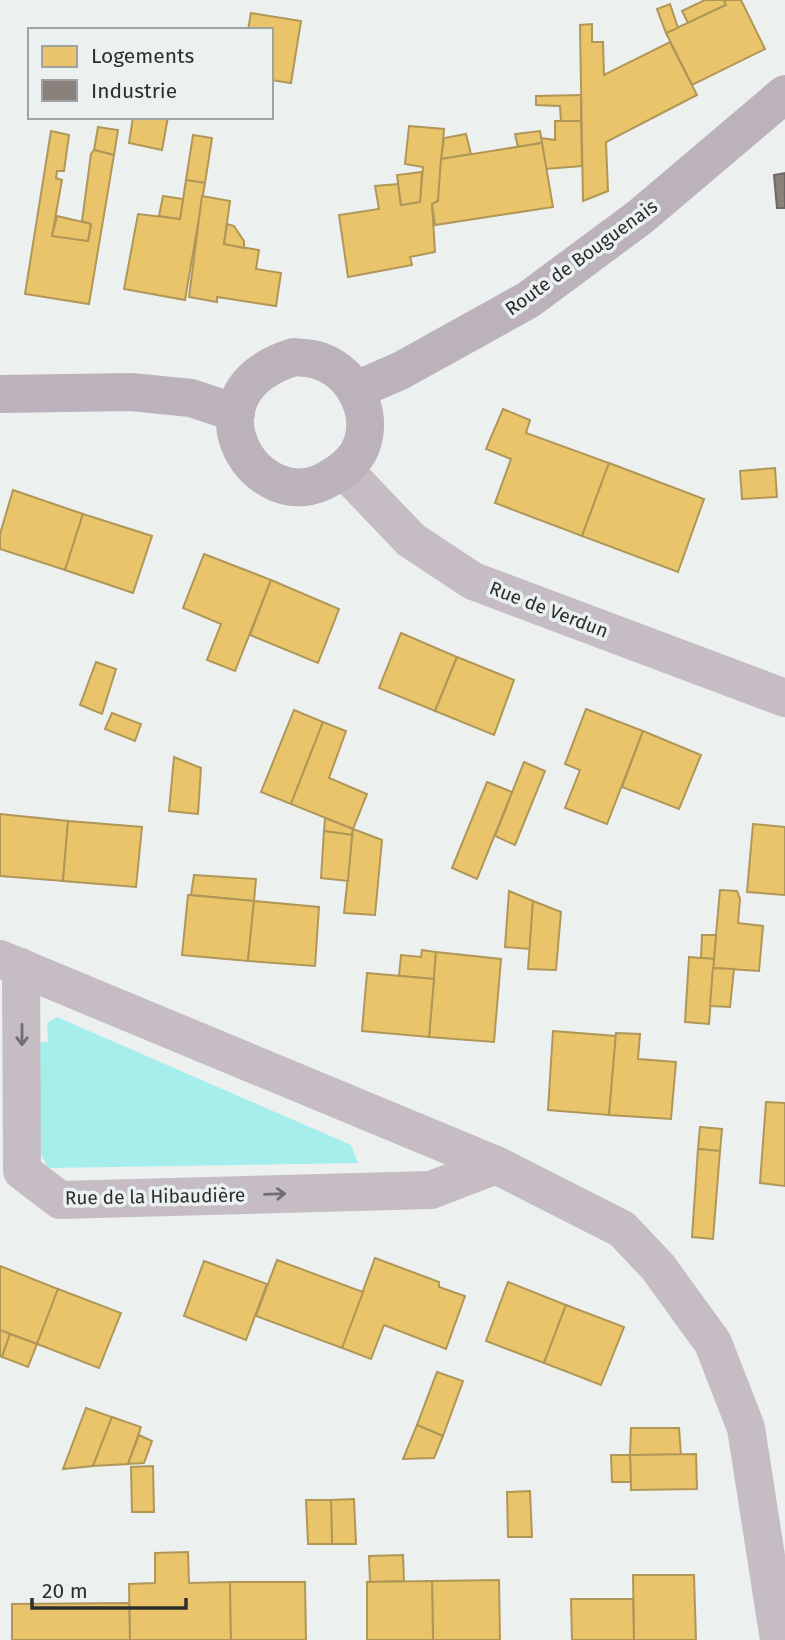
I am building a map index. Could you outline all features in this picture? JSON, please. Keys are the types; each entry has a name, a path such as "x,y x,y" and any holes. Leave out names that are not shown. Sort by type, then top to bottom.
{"street":[{"name":"Route de Bouguenais","path":"356,390 400,371 528,300 640,217 785,94"},
{"path":"294,357 318,360 340,371 356,390 364,410 364,432 358,453 344,470 320,485 291,486 264,477 244,457 235,430 236,401 250,380 270,365 294,357"},
{"path":"0,394 131,392 191,398 236,413"},
{"name":"Rue de Verdun","path":"344,470 411,540 473,581 785,698"},
{"name":"Rue de la Hibaudière","path":"496,1165 431,1190 60,1200 22,1171 11,963 496,1165 622,1229 658,1267 713,1343 746,1428 779,1640"}],"shaded area":[{"path":"57,1017 351,1145 358,1163 48,1168 39,1150 38,1042 48,1042 47,1023"}],"building: Logements":[{"path":"705,0 724,0 726,5 688,23 682,11"},
{"path":"724,0 741,0 765,49 692,85 666,33 726,5"},
{"path":"670,4 678,28 666,33 657,9"},
{"path":"251,13 301,21 291,83 273,80 273,28 248,28"},
{"path":"592,24 592,42 603,42 604,75 670,42 697,95 606,142 608,191 583,201 580,25"},
{"path":"581,95 581,121 561,122 560,106 536,105 536,96"},
{"path":"133,119 168,119 162,150 129,143"},
{"path":"555,121 581,121 582,166 546,169 541,138 555,140"},
{"path":"409,126 444,129 438,201 432,204 435,252 410,257 412,265 348,277 339,215 379,209 375,186 398,184 401,205 420,202 423,167 405,164"},
{"path":"98,127 118,130 114,155 94,150"},
{"path":"51,131 69,135 64,171 57,171 56,178 62,180 52,236 88,241 91,224 82,221 91,154 94,150 114,155 89,304 25,294"},
{"path":"540,131 542,143 518,147 515,134"},
{"path":"466,134 471,154 441,159 444,138"},
{"path":"193,135 212,138 205,183 186,180"},
{"path":"542,143 553,207 435,225 432,204 438,201 441,159"},
{"path":"422,172 420,202 401,205 397,175"},
{"path":"186,180 205,183 185,300 124,289 138,214 180,219"},
{"path":"163,196 183,199 180,219 159,216"},
{"path":"202,196 230,201 224,244 259,250 256,269 281,273 276,306 217,297 217,302 189,297"},
{"path":"57,216 91,224 88,241 52,236"},
{"path":"227,224 234,226 244,241 244,248 224,244"},
{"path":"503,409 530,420 526,433 609,463 582,536 495,503 511,459 486,449"},
{"path":"609,463 704,499 678,572 582,536"},
{"path":"775,468 777,497 742,499 740,471"},
{"path":"13,490 83,514 65,570 0,549 0,534"},
{"path":"83,514 152,536 133,593 65,570"},
{"path":"204,554 271,580 235,671 207,660 221,624 183,608"},
{"path":"271,580 339,609 318,663 250,635"},
{"path":"401,633 457,657 435,711 379,688"},
{"path":"457,657 514,680 494,735 435,711"},
{"path":"96,662 116,669 102,714 80,705"},
{"path":"586,709 643,731 607,824 565,808 580,770 565,764"},
{"path":"294,710 323,722 291,804 261,792"},
{"path":"112,713 141,724 135,741 105,729"},
{"path":"323,722 346,731 329,778 367,794 353,829 291,804"},
{"path":"643,731 701,755 679,809 622,787"},
{"path":"174,757 201,768 198,814 169,811"},
{"path":"524,762 545,771 515,845 495,836"},
{"path":"487,782 512,792 477,879 452,868"},
{"path":"0,814 68,821 63,881 0,876"},
{"path":"325,818 353,829 352,835 324,831"},
{"path":"68,821 142,827 136,887 63,881"},
{"path":"753,824 785,827 785,895 747,892"},
{"path":"353,829 382,840 375,915 344,913"},
{"path":"324,831 352,835 348,881 321,878"},
{"path":"194,875 256,879 254,901 191,895"},
{"path":"720,890 737,891 740,899 738,923 763,926 759,971 713,968"},
{"path":"509,891 533,901 530,949 505,947"},
{"path":"188,895 254,901 248,961 182,955"},
{"path":"254,901 319,907 315,966 248,961"},
{"path":"533,901 561,912 556,970 528,969"},
{"path":"702,935 716,935 714,959 701,958"},
{"path":"422,950 436,952 434,979 399,976 401,955 421,957"},
{"path":"436,952 501,959 494,1042 429,1037"},
{"path":"689,957 714,959 709,1024 685,1022"},
{"path":"713,968 734,969 730,1007 710,1006"},
{"path":"367,973 434,979 429,1037 362,1031"},
{"path":"553,1031 616,1036 609,1115 548,1110"},
{"path":"616,1033 640,1034 638,1059 676,1062 671,1119 609,1115"},
{"path":"766,1102 785,1103 785,1186 760,1183"},
{"path":"700,1127 722,1129 720,1151 698,1149"},
{"path":"698,1149 720,1151 713,1239 692,1237"},
{"path":"375,1258 439,1282 439,1287 465,1296 446,1349 384,1325 371,1359 342,1348"},
{"path":"277,1260 363,1292 342,1348 256,1316"},
{"path":"204,1261 267,1284 246,1340 184,1316"},
{"path":"0,1266 58,1289 37,1344 0,1330"},
{"path":"508,1282 566,1305 544,1363 486,1341"},
{"path":"58,1289 121,1313 99,1368 37,1344"},
{"path":"566,1305 624,1327 601,1385 544,1363"},
{"path":"0,1330 10,1334 2,1357 0,1356"},
{"path":"10,1334 37,1344 28,1367 2,1357"},
{"path":"437,1372 463,1381 443,1436 417,1425"},
{"path":"86,1408 112,1417 93,1466 63,1469"},
{"path":"112,1417 141,1427 128,1464 93,1466"},
{"path":"417,1425 443,1436 434,1458 403,1459"},
{"path":"631,1428 679,1428 681,1455 630,1455"},
{"path":"139,1435 152,1441 144,1463 128,1464"},
{"path":"696,1454 697,1489 631,1490 630,1455"},
{"path":"611,1455 630,1455 631,1482 612,1482"},
{"path":"153,1466 154,1512 132,1512 131,1467"},
{"path":"530,1491 532,1537 508,1537 507,1492"},
{"path":"354,1499 356,1544 332,1544 331,1500"},
{"path":"306,1500 331,1500 332,1544 308,1544"},
{"path":"188,1552 189,1583 230,1582 231,1640 130,1640 129,1584 155,1583 155,1553"},
{"path":"403,1555 404,1581 370,1582 369,1556"},
{"path":"633,1575 694,1575 696,1640 634,1640"},
{"path":"499,1580 500,1640 433,1640 432,1581"},
{"path":"432,1581 433,1640 367,1640 367,1582"},
{"path":"230,1582 305,1582 306,1640 231,1640"},
{"path":"571,1599 633,1599 634,1640 572,1640"},
{"path":"129,1603 130,1640 12,1640 12,1604"}],"building: Industrie":[{"path":"785,173 785,208 777,208 774,175"}]}
